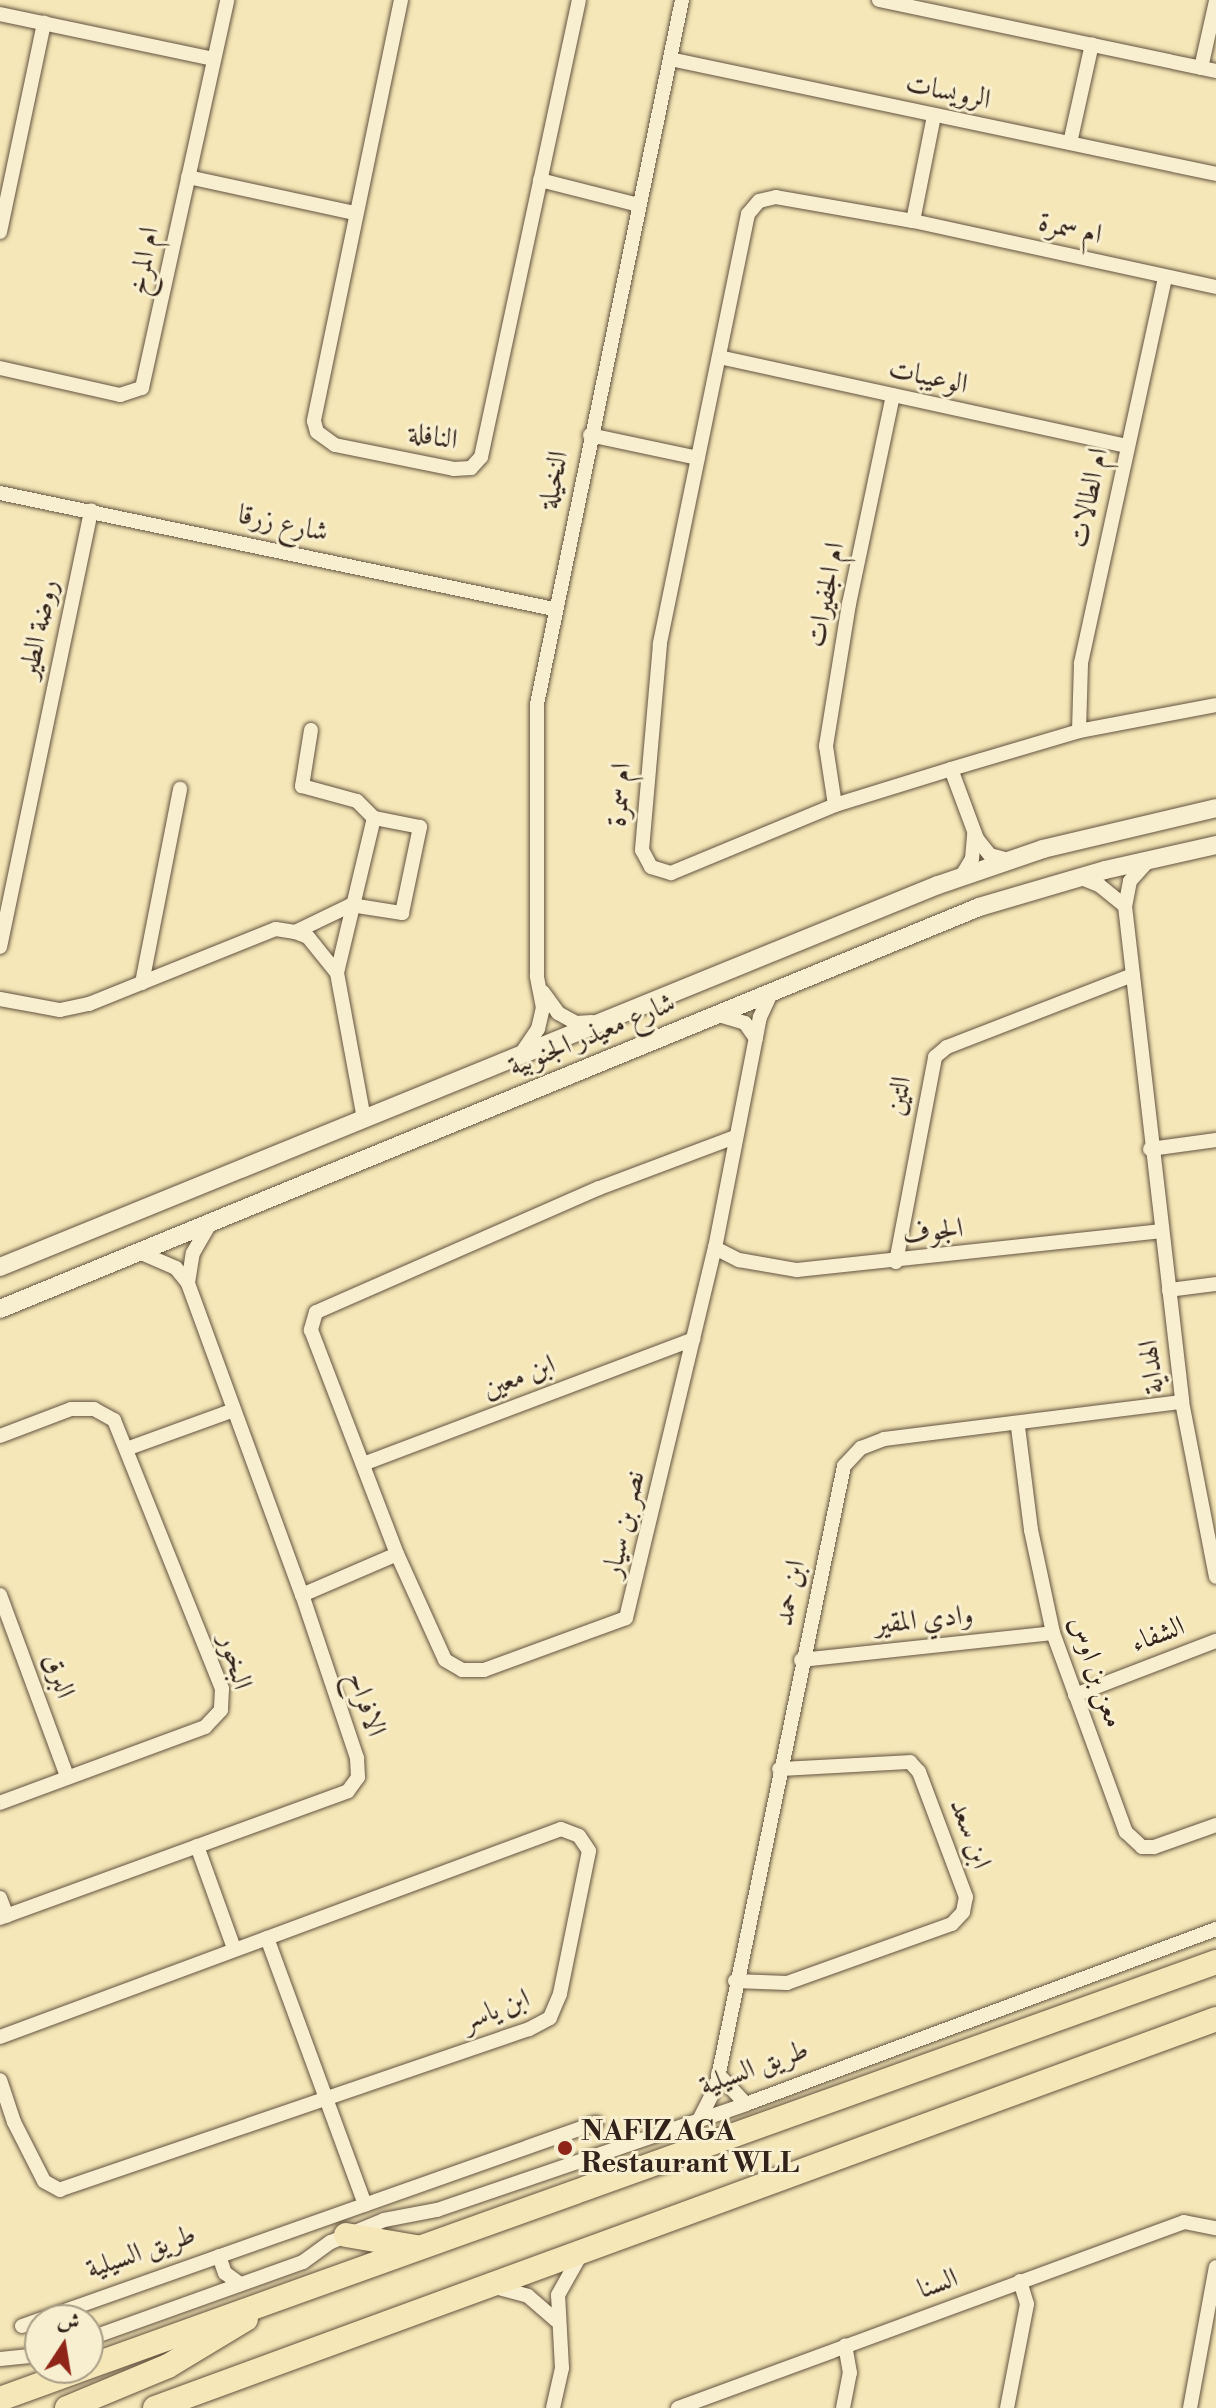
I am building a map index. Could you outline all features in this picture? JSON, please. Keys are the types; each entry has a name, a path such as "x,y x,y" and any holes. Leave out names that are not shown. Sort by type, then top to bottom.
{"main road":[{"path":"104,2362 1216,1962"},
{"path":"155,2408 1216,2019"},
{"path":"346,2235 418,2248"},
{"path":"67,2408 202,2349 266,2303"},
{"path":"0,2399 42,2384"}],"street":[{"name":"ام المرخ","path":"0,368 120,395 142,388 227,0"},
{"name":"النافلة","path":"401,0 313,408 317,432 335,445 471,468 481,457 579,0"},
{"name":"النخيلة","path":"521,1055 541,1020 537,976 537,704 554,609 682,0"},
{"path":"879,0 1209,70 1216,1"},
{"path":"966,17 970,0"},
{"path":"0,14 213,59"},
{"path":"0,232 44,23"},
{"path":"1070,143 1092,44"},
{"name":"الرويسات","path":"670,59 1216,174"},
{"path":"913,221 934,116"},
{"path":"188,177 355,213"},
{"path":"540,180 639,205"},
{"name":"ام سمرة","path":"1216,287 913,221 776,197 759,201 748,214 660,644 642,850 651,867 671,873 835,805 951,769 1079,731 1216,705"},
{"name":"ام الطالات","path":"1079,731 1081,663 1165,277"},
{"name":"الوعيبات","path":"719,357 1127,446"},
{"name":"ام الجفيرات","path":"835,805 826,746 849,604 893,396"},
{"path":"590,435 698,458"},
{"name":"شارع زرقا","path":"0,493 554,609"},
{"name":"روضة الطير","path":"0,947 91,510"},
{"path":"295,932 351,905 392,916 402,913 420,827 374,818 357,801 302,786 311,730"},
{"path":"951,769 973,830 990,855 1012,861"},
{"path":"142,983 180,789"},
{"name":"شارع معيذر الجنوبية","path":"2,1266 961,877 1216,808"},
{"path":"364,1119 337,973 374,818"},
{"path":"961,877 972,859 973,830"},
{"name":"شارع معيذر الجنوبية","path":"0,1309 979,907 1079,877 1216,845"},
{"name":"الهداية","path":"1150,859 1130,881 1125,906 1150,1149 1182,1402 1210,1528 1216,1577"},
{"path":"1079,877 1099,885 1125,906"},
{"path":"0,999 60,1010 142,983 276,929 308,937 337,973"},
{"name":"التين","path":"896,1262 935,1057 947,1047 1133,975"},
{"name":"النخيلة","path":"537,976 558,1013 576,1023 605,1020"},
{"name":"نصر بن سيار","path":"735,1137 599,1188 316,1312 311,1330 397,1554 445,1660 462,1670 484,1670 626,1618 715,1248 756,1039 771,993"},
{"path":"719,1015 745,1023 756,1039"},
{"path":"1150,1149 1216,1140"},
{"path":"188,1283 193,1253 210,1224"},
{"name":"الجوف","path":"715,1248 739,1260 797,1270 896,1262 1160,1231"},
{"path":"139,1252 176,1268 188,1283"},
{"name":"الافراح","path":"3,1917 348,1791 358,1777 357,1758 302,1595 231,1411 188,1283"},
{"path":"1169,1290 1216,1284"},
{"name":"ابن معين","path":"363,1464 693,1339"},
{"name":"ابن حمد","path":"699,2120 718,2074 801,1660 844,1466 861,1448 884,1439 1018,1427 1182,1402"},
{"name":"البخور","path":"0,1436 71,1409 94,1409 114,1420 129,1448 222,1689 221,1710 205,1727 0,1803"},
{"path":"129,1448 231,1411"},
{"name":"معن بن اوس","path":"1018,1427 1031,1530 1053,1633 1133,1842 1154,1847 1216,1825"},
{"path":"302,1595 397,1554"},
{"name":"البرق","path":"0,1595 67,1776"},
{"name":"وادي المقير","path":"801,1660 1053,1633"},
{"name":"الشفاء","path":"1075,1695 1216,1641"},
{"name":"ابن سعد","path":"735,1981 787,1983 952,1924 963,1912 966,1897 919,1772 910,1762 779,1769"},
{"name":"ابن ياسر","path":"0,2037 561,1829 579,1836 589,1851 550,2018 60,2190 44,2181 7,2125 0,2080"},
{"path":"197,1846 234,1948"},
{"path":"0,1898 3,1917"},
{"name":"طريق السيلية","path":"104,2333 303,2262 346,2235 392,2217 437,2210 746,2104 1216,1929"},
{"path":"267,1938 365,2205"},
{"path":"718,2074 746,2104"},
{"name":"طريق السيلية","path":"22,2326 596,2123"},
{"path":"504,2156 513,2168 528,2179"},
{"path":"502,2188 504,2156"},
{"name":"السنا","path":"678,2408 1184,2222 1216,2228"},
{"path":"553,2408 562,2368 556,2320 563,2283 584,2252"},
{"path":"215,2258 225,2273 240,2284"},
{"path":"213,2294 215,2258"},
{"path":"1190,2408 1208,2357 1216,2267"},
{"path":"1007,2408 1027,2304 1020,2281"},
{"path":"492,2286 528,2296 556,2320"},
{"path":"843,2408 850,2373 845,2345"},
{"path":"1,2357 24,2356"}],"place":[{"name":"NAFIZ AGA Restaurant WLL","path":"565,2148"}]}
